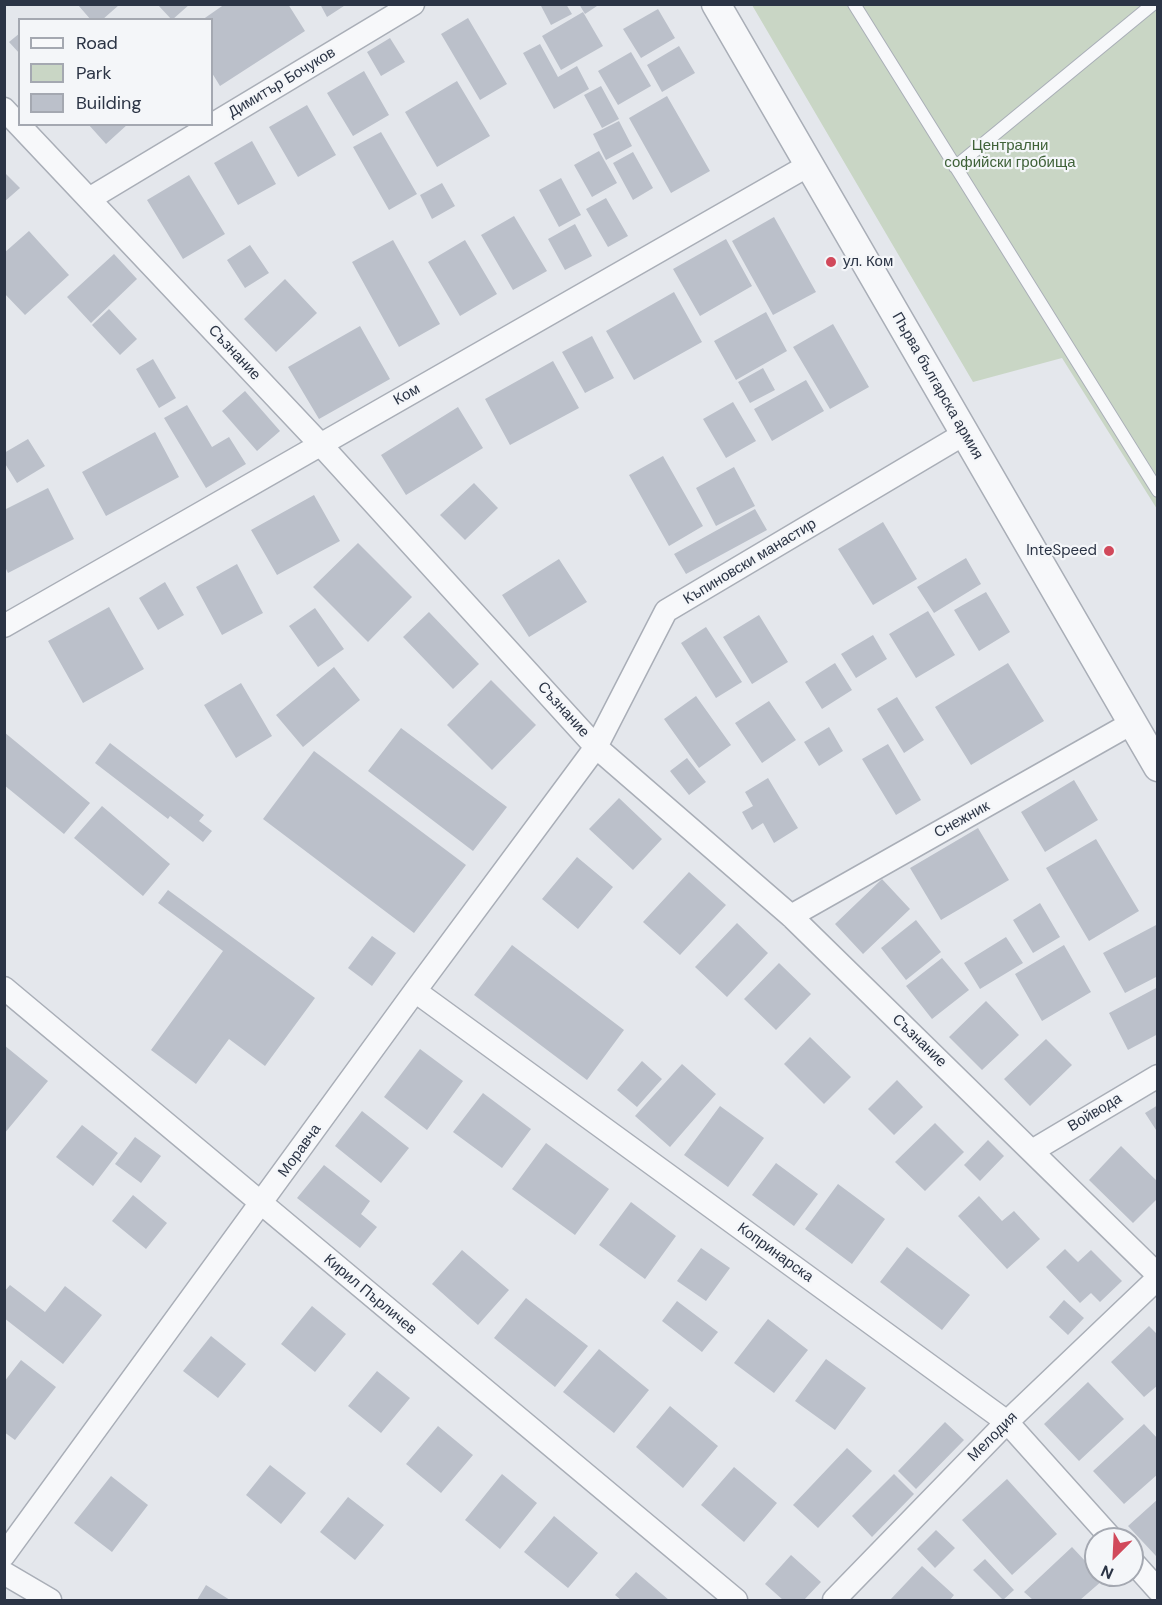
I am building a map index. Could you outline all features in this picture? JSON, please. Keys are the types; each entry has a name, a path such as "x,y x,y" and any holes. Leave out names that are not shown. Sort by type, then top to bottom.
{"street":[{"name":"Димитър Бочуков","path":"213,124 413,4"},
{"name":"Първа българска армия","path":"716,4 1158,767"},
{"name":"Съзнание","path":"4,109 18,124"},
{"name":"Съзнание","path":"20,126 321,445 596,747 791,916 1158,1277"},
{"name":"Димитър Бочуков","path":"89,199 210,126"},
{"name":"Ком","path":"4,626 809,165"},
{"name":"Къпиновски манастир","path":"596,747 666,611 964,434"},
{"name":"Снежник","path":"791,916 1132,723"},
{"name":"Моравча","path":"4,1555 596,747"},
{"name":"Кирил Пърличев","path":"4,988 736,1600"},
{"name":"Копринарска","path":"415,991 1007,1422 1101,1527"},
{"name":"Войвода","path":"1032,1151 1158,1076"},
{"name":"Мелодия","path":"834,1600 1007,1422 1158,1277"},
{"path":"4,1573 50,1600"},
{"path":"1144,1575 1158,1590"}],"lane":[{"path":"854,4 1158,491"},
{"path":"955,167 1153,4"}],"green space":[{"name":"Централни софийски гробища","path":"752,5 1157,5 1157,509 1062,358 973,382"}],"building":[{"path":"157,4 190,4 174,18 170,18"},
{"path":"225,4 288,4 305,31 220,86 213,75 213,18 205,18"},
{"path":"320,4 347,4 327,17"},
{"path":"540,4 566,4 572,14 551,25"},
{"path":"579,4 600,4 585,14"},
{"path":"78,5 119,5 104,18 89,18"},
{"path":"658,9 675,38 641,58 623,29"},
{"path":"583,12 603,46 561,70 542,36"},
{"path":"468,18 507,84 480,100 441,34"},
{"path":"18,35 18,52 9,42"},
{"path":"390,38 405,62 381,76 367,52"},
{"path":"540,44 558,77 577,66 589,89 554,109 523,53"},
{"path":"679,46 695,73 662,92 647,65"},
{"path":"631,52 651,86 618,105 598,71"},
{"path":"364,71 389,115 353,136 327,93"},
{"path":"457,81 490,136 437,167 405,112"},
{"path":"601,86 619,119 602,128 584,95"},
{"path":"667,96 710,171 671,193 629,118"},
{"path":"307,105 336,155 298,177 269,127"},
{"path":"619,121 632,146 606,160 593,134"},
{"path":"90,126 126,126 106,144"},
{"path":"381,132 417,194 389,210 353,147"},
{"path":"252,141 276,184 238,205 214,163"},
{"path":"599,151 617,183 592,197 574,165"},
{"path":"633,152 653,188 633,200 613,163"},
{"path":"4,172 20,188 4,202"},
{"path":"189,175 225,234 183,259 147,200"},
{"path":"561,178 581,215 559,227 539,190"},
{"path":"442,183 455,206 432,219 420,195"},
{"path":"606,198 628,236 608,247 586,209"},
{"path":"514,216 547,271 513,290 481,235"},
{"path":"774,217 816,292 773,315 732,241"},
{"path":"575,224 592,256 565,270 548,239"},
{"path":"29,231 69,275 25,315 4,293 4,253"},
{"path":"726,239 752,286 700,316 673,269"},
{"path":"393,240 440,324 399,347 352,262"},
{"path":"465,240 497,294 460,316 428,262"},
{"path":"250,245 269,273 245,288 227,260"},
{"path":"114,254 137,279 91,323 67,297"},
{"path":"285,279 317,313 276,352 244,319"},
{"path":"674,292 702,342 634,380 606,331"},
{"path":"109,309 137,339 120,355 92,325"},
{"path":"766,312 787,351 736,380 714,341"},
{"path":"833,324 869,387 830,409 793,347"},
{"path":"360,326 390,379 319,419 288,367"},
{"path":"592,336 614,378 585,393 562,352"},
{"path":"153,359 176,398 159,408 136,369"},
{"path":"553,361 579,408 510,445 485,399"},
{"path":"763,368 775,390 750,403 738,382"},
{"path":"806,380 824,411 772,441 754,409"},
{"path":"245,391 280,431 257,451 222,411"},
{"path":"733,402 756,441 726,458 703,419"},
{"path":"187,405 212,447 229,437 246,464 206,488 164,418"},
{"path":"458,407 483,448 406,495 381,455"},
{"path":"155,432 179,477 106,516 82,472"},
{"path":"28,439 45,466 17,483 4,462 4,453"},
{"path":"663,456 703,526 669,546 629,475"},
{"path":"734,467 755,506 716,526 696,488"},
{"path":"474,483 498,508 465,540 440,515"},
{"path":"48,488 74,539 8,573 4,565 4,510"},
{"path":"314,495 340,541 277,575 251,530"},
{"path":"755,509 767,530 686,574 674,554"},
{"path":"883,522 917,579 873,605 838,549"},
{"path":"358,543 412,597 368,642 313,587"},
{"path":"966,558 981,584 934,613 917,587"},
{"path":"559,559 587,602 529,637 502,595"},
{"path":"237,564 263,613 222,635 196,587"},
{"path":"165,582 184,615 158,630 139,598"},
{"path":"986,592 1010,632 979,651 954,610"},
{"path":"109,607 144,669 83,703 48,641"},
{"path":"315,608 344,649 318,667 289,626"},
{"path":"928,611 955,655 916,678 889,634"},
{"path":"429,612 479,664 453,689 403,637"},
{"path":"759,615 788,662 752,684 723,637"},
{"path":"706,627 742,682 716,698 681,643"},
{"path":"873,635 887,659 856,678 841,654"},
{"path":"835,663 852,690 822,709 805,682"},
{"path":"1008,663 1044,721 971,765 935,707"},
{"path":"334,667 360,700 303,747 276,715"},
{"path":"491,680 536,725 492,770 447,725"},
{"path":"241,683 272,736 236,758 204,705"},
{"path":"696,696 731,745 699,768 664,719"},
{"path":"897,697 924,740 904,753 877,709"},
{"path":"769,701 796,740 762,763 735,723"},
{"path":"829,727 843,751 819,766 804,742"},
{"path":"401,728 507,807 473,851 368,771"},
{"path":"4,732 90,803 64,834 4,785"},
{"path":"110,743 204,815 199,821 212,831 203,842 170,816 168,819 95,763"},
{"path":"888,744 921,800 896,815 862,759"},
{"path":"314,751 466,865 414,933 263,819"},
{"path":"687,758 706,782 689,795 670,771"},
{"path":"768,778 798,828 774,843 763,823 752,830 742,812 753,806 745,792"},
{"path":"1074,780 1098,820 1045,852 1021,812"},
{"path":"619,798 662,839 633,870 589,829"},
{"path":"102,806 170,864 143,896 74,838"},
{"path":"978,828 1009,880 941,920 910,868"},
{"path":"1096,839 1139,911 1089,941 1046,868"},
{"path":"577,857 613,887 578,929 542,899"},
{"path":"689,872 726,905 680,955 643,922"},
{"path":"882,879 910,909 863,954 835,924"},
{"path":"168,890 315,998 265,1066 229,1039 196,1084 151,1050 223,951 158,903"},
{"path":"1040,903 1060,937 1033,953 1013,920"},
{"path":"916,920 941,952 906,980 881,948"},
{"path":"737,923 768,953 727,997 695,967"},
{"path":"1158,924 1158,976 1125,993 1103,953"},
{"path":"372,936 396,953 372,986 348,968"},
{"path":"1006,937 1023,963 980,989 964,963"},
{"path":"512,945 624,1030 587,1080 474,995"},
{"path":"1064,945 1091,992 1042,1021 1015,974"},
{"path":"942,958 969,990 932,1019 906,986"},
{"path":"779,963 811,994 776,1030 744,999"},
{"path":"1158,987 1158,1034 1128,1050 1109,1013"},
{"path":"986,1001 1019,1035 982,1070 949,1037"},
{"path":"810,1037 851,1077 824,1104 784,1064"},
{"path":"1046,1039 1072,1065 1030,1106 1004,1079"},
{"path":"4,1045 48,1081 4,1134"},
{"path":"420,1049 463,1081 427,1130 384,1097"},
{"path":"642,1061 662,1079 637,1107 617,1090"},
{"path":"682,1064 716,1094 670,1147 635,1116"},
{"path":"897,1080 923,1107 894,1135 868,1109"},
{"path":"483,1093 531,1129 502,1168 453,1132"},
{"path":"1158,1105 1158,1133 1145,1113"},
{"path":"720,1106 764,1138 728,1187 684,1155"},
{"path":"362,1111 409,1148 381,1183 335,1146"},
{"path":"935,1123 964,1152 925,1191 895,1162"},
{"path":"82,1125 118,1153 93,1186 56,1157"},
{"path":"135,1137 161,1156 141,1183 115,1164"},
{"path":"988,1140 1004,1156 980,1181 964,1165"},
{"path":"546,1143 609,1189 575,1235 512,1189"},
{"path":"1121,1146 1158,1182 1158,1198 1133,1223 1089,1180"},
{"path":"776,1163 818,1194 794,1226 752,1195"},
{"path":"324,1165 370,1201 361,1214 377,1227 360,1248 297,1198"},
{"path":"838,1184 885,1219 852,1264 805,1229"},
{"path":"133,1195 167,1223 146,1249 112,1221"},
{"path":"979,1196 1002,1221 1014,1211 1040,1239 1007,1269 958,1216"},
{"path":"631,1202 676,1236 645,1279 599,1245"},
{"path":"907,1247 970,1295 942,1330 880,1282"},
{"path":"701,1248 730,1268 706,1301 677,1281"},
{"path":"1065,1249 1078,1262 1091,1250 1122,1281 1100,1302 1091,1293 1080,1303 1046,1267"},
{"path":"462,1250 509,1290 478,1325 432,1284"},
{"path":"10,1285 45,1312 65,1286 102,1315 63,1364 4,1318 4,1292"},
{"path":"526,1298 588,1346 555,1387 494,1338"},
{"path":"1064,1300 1084,1318 1068,1335 1049,1317"},
{"path":"677,1301 718,1332 702,1352 662,1321"},
{"path":"312,1306 346,1334 315,1372 281,1344"},
{"path":"768,1319 808,1350 774,1393 734,1363"},
{"path":"1149,1326 1158,1335 1158,1385 1144,1397 1111,1362"},
{"path":"211,1336 246,1364 218,1398 183,1371"},
{"path":"599,1349 649,1390 614,1433 563,1392"},
{"path":"826,1359 866,1388 835,1430 795,1401"},
{"path":"21,1360 56,1387 15,1440 4,1432 4,1382"},
{"path":"377,1371 410,1398 381,1433 348,1406"},
{"path":"1088,1382 1124,1419 1079,1461 1044,1424"},
{"path":"670,1406 718,1446 683,1488 636,1447"},
{"path":"945,1422 964,1440 916,1489 898,1471"},
{"path":"1144,1424 1158,1439 1158,1474 1124,1504 1093,1471"},
{"path":"438,1426 473,1455 441,1493 406,1464"},
{"path":"847,1448 872,1471 818,1528 793,1505"},
{"path":"270,1465 306,1493 281,1524 246,1495"},
{"path":"734,1467 777,1503 744,1542 701,1505"},
{"path":"502,1474 537,1503 500,1549 465,1520"},
{"path":"894,1474 914,1494 872,1537 852,1516"},
{"path":"111,1476 148,1505 112,1552 74,1523"},
{"path":"1007,1479 1057,1534 1012,1575 962,1520"},
{"path":"348,1497 384,1525 355,1560 320,1532"},
{"path":"1158,1499 1158,1555 1156,1556 1144,1543 1144,1527 1128,1526"},
{"path":"554,1516 598,1553 568,1588 524,1552"},
{"path":"936,1530 955,1548 935,1568 917,1549"},
{"path":"1072,1547 1084,1560 1084,1587 1095,1587 1080,1600 1033,1600 1024,1592"},
{"path":"791,1555 821,1582 804,1600 783,1600 765,1584"},
{"path":"985,1559 1014,1590 1003,1600 973,1570"},
{"path":"922,1566 954,1595 950,1600 890,1600"},
{"path":"636,1572 669,1600 621,1600 615,1595"},
{"path":"206,1585 230,1600 197,1600"}],"place":[{"name":"ул. Ком","path":"831,262"},
{"name":"InteSpeed","path":"1109,551"}]}
